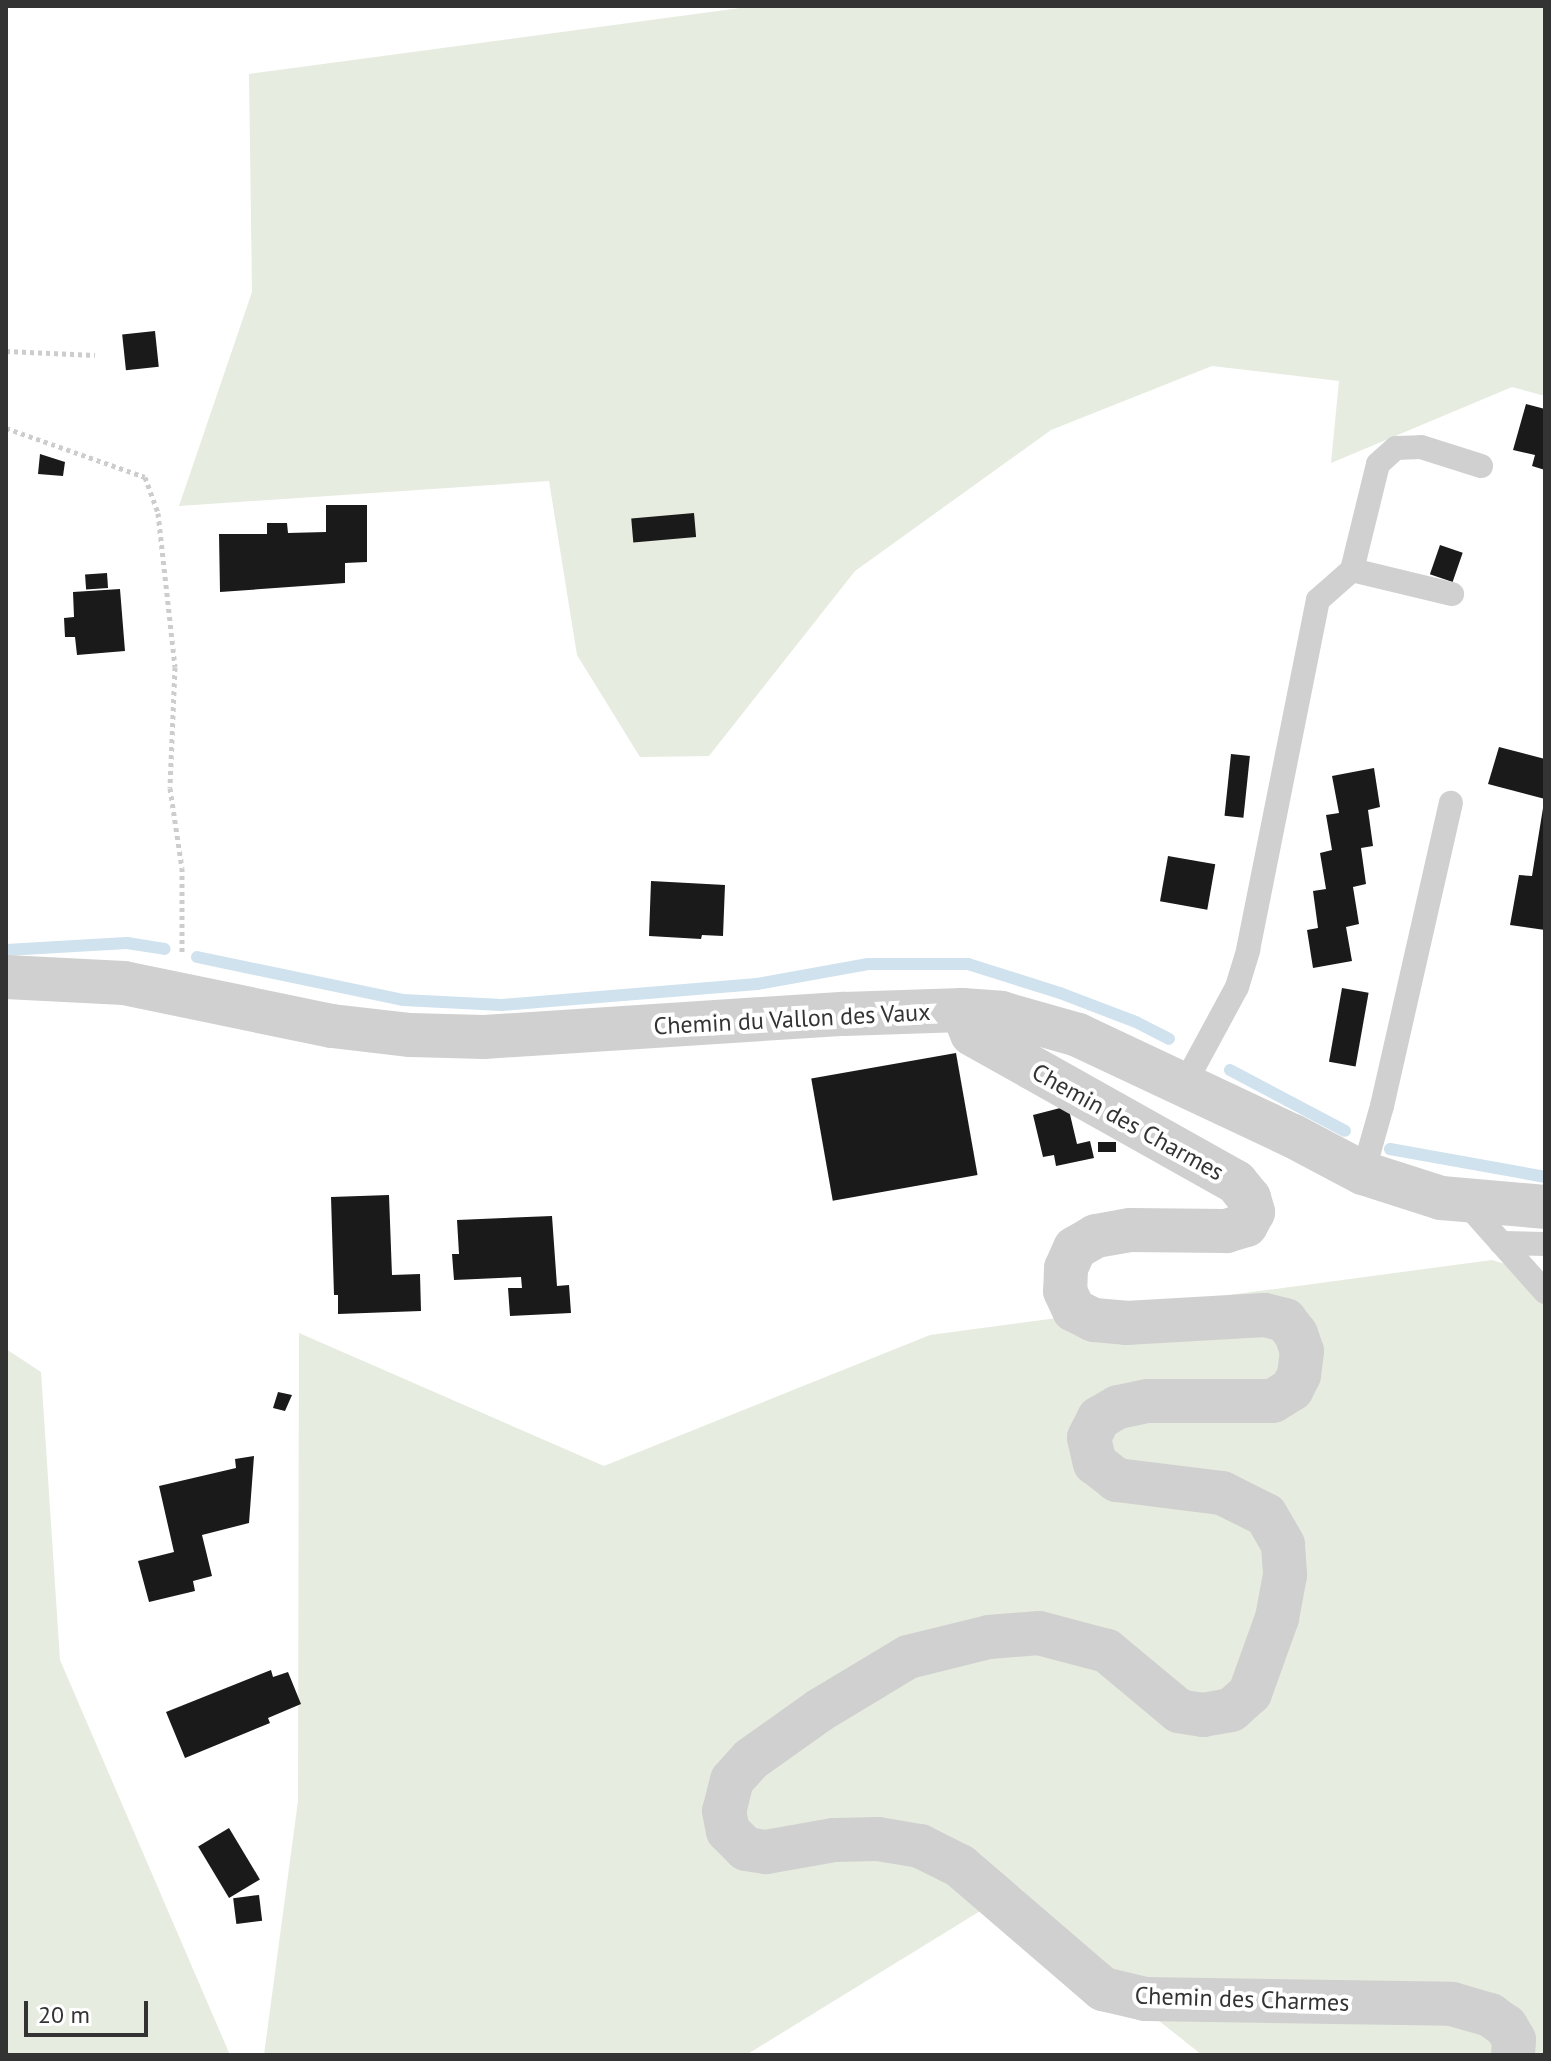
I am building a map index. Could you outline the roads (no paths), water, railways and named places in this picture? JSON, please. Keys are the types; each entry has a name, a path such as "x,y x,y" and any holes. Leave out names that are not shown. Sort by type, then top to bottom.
{"street":[{"name":"Chemin du Vallon des Vaux","path":"6,977 124,983 171,990 332,1026 410,1035 484,1037 844,1014 962,1010 1001,1013 1078,1035 1363,1173 1441,1198 1545,1207"},
{"name":"Chemin des Charmes","path":"962,1010 972,1034 1236,1182 1249,1198 1253,1212 1246,1225 1226,1231 1130,1230 1096,1236 1075,1248 1066,1268 1065,1291 1074,1310 1094,1320 1126,1323 1265,1315 1285,1320 1296,1334 1302,1351 1299,1375 1292,1389 1273,1401 1147,1401 1118,1407 1099,1418 1089,1438 1095,1463 1117,1480 1222,1493 1266,1515 1283,1545 1285,1575 1277,1618 1250,1693 1231,1710 1203,1715 1179,1711 1107,1651 1039,1633 989,1637 908,1657 820,1710 751,1759 732,1780 724,1811 728,1831 746,1849 766,1852 834,1840 878,1839 920,1846 960,1866 1103,1989 1145,1999 1452,2004 1490,2015 1506,2026 1514,2040 1513,2055"}],"lane":[{"path":"1184,1085 1237,987 1318,600 1352,570 1378,464 1396,448 1421,447 1481,466"},
{"path":"1352,570 1452,594"},
{"path":"1363,1173 1382,1106 1451,803"},
{"path":"1464,1201 1545,1292"},
{"path":"1501,1243 1545,1244"}],"waterway":[{"path":"6,950 127,943 165,949"},
{"path":"197,957 403,1000 502,1005 757,984 868,964 968,964 1060,993 1136,1022 1169,1039"},
{"path":"1230,1070 1345,1131"},
{"path":"1390,1149 1545,1177"}]}
